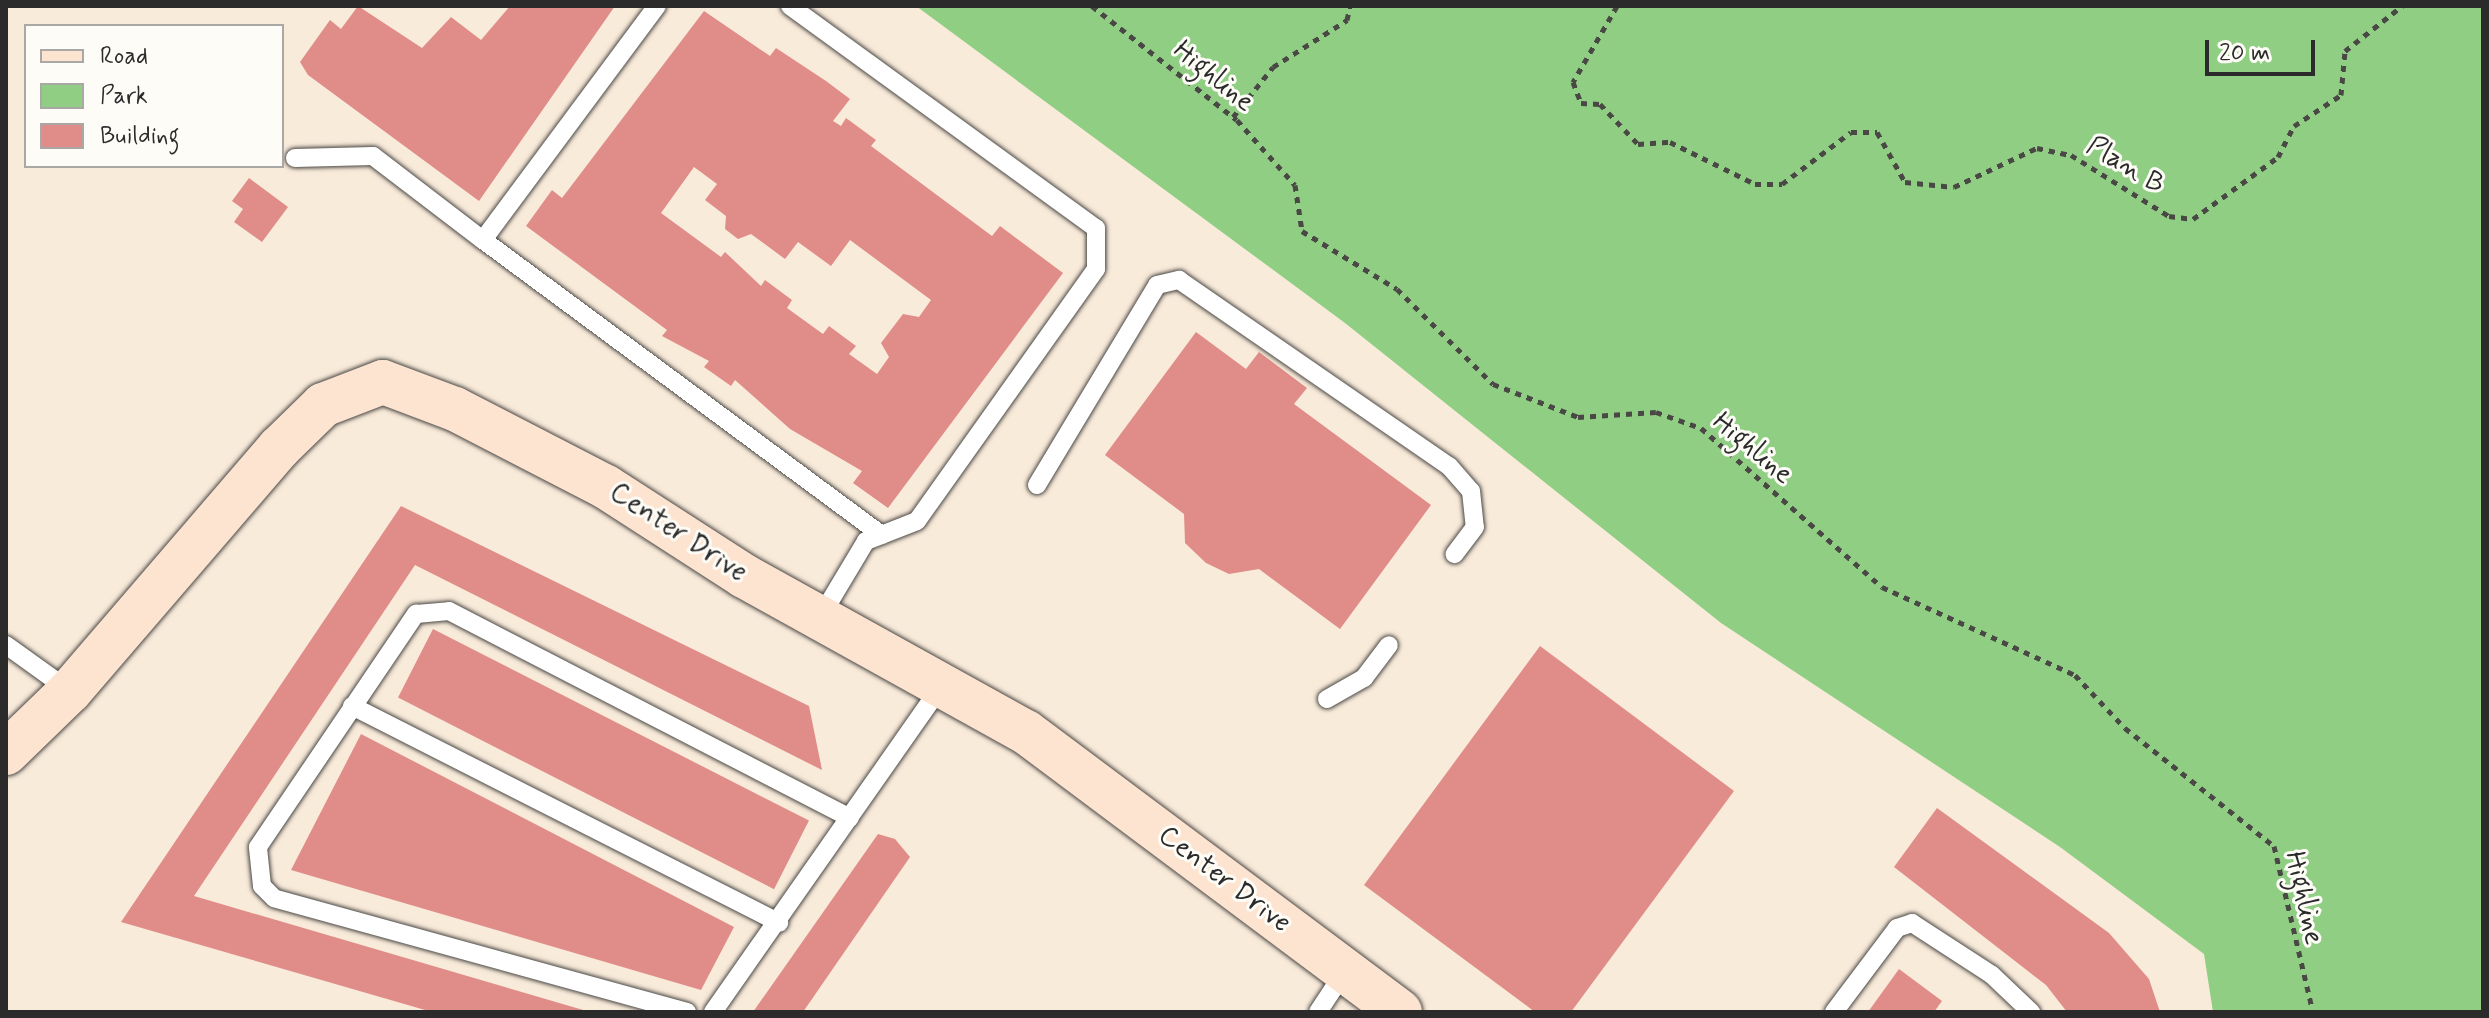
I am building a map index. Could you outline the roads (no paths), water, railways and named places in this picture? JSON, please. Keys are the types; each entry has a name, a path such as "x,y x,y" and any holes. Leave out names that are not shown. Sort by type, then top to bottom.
{"street":[{"name":"Center Drive","path":"6,753 70,691 279,448 323,405 383,382 455,409 606,487 820,618 1026,732 1400,1012"}],"lane":[{"path":"483,240 657,6"},
{"path":"790,6 1096,228 1096,269 917,521 866,541 820,618"},
{"path":"295,158 373,156 882,535"},
{"path":"1037,485 1157,285 1179,280 1449,466 1471,491 1475,527 1455,554"},
{"path":"687,1012 274,898 262,886 258,847 416,614 449,611 850,818"},
{"path":"6,645 70,691"},
{"path":"1327,699 1364,678 1389,645"},
{"path":"713,1012 779,923 941,686"},
{"path":"352,706 779,923"},
{"path":"1834,1012 1897,928 1912,923 1992,975 2031,1012"},
{"path":"1318,1012 1345,971"}]}
